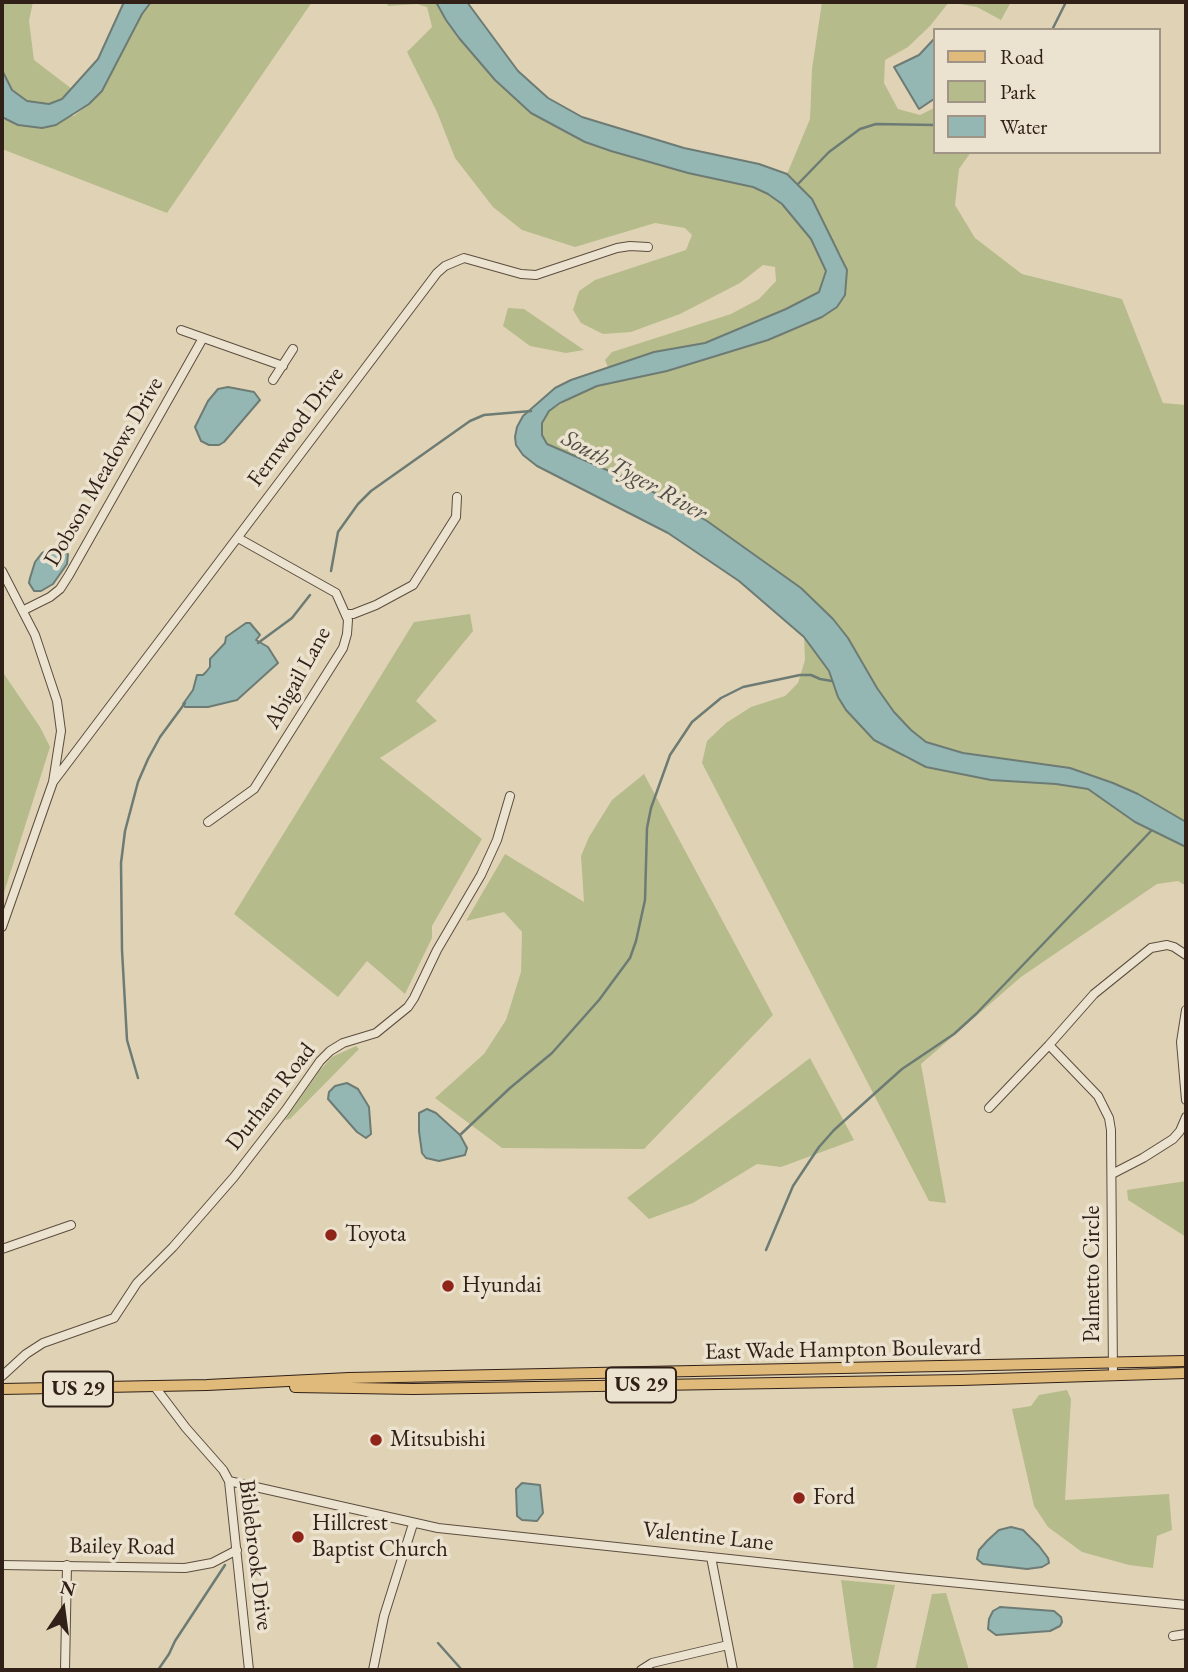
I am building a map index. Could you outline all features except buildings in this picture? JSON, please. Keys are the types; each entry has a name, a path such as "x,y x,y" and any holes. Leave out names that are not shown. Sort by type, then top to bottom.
{"main road":[{"name":"East Wade Hampton Boulevard","path":"2,1389 155,1387 413,1377 1186,1361"},
{"path":"1148,1362 1148,1374"},
{"path":"630,1373 630,1385"},
{"name":"East Wade Hampton Boulevard","path":"207,1385 413,1389 961,1380 1186,1373"},
{"path":"501,1375 502,1387"},
{"path":"413,1377 413,1389"}],"street":[{"name":"Fernwood Drive","path":"53,782 430,280 445,266 464,258 521,274 536,275 609,250 630,246 648,247"},
{"path":"181,330 283,366"},
{"name":"Dobson Meadows Drive","path":"23,610 60,589 203,338"},
{"path":"273,380 293,349"},
{"path":"346,614 376,605 413,584 456,517 457,497"},
{"name":"Abigail Lane","path":"208,822 254,789 343,648 347,634 348,620 336,593 238,538"},
{"path":"2,571 35,635 57,701 61,743 53,782 2,927"},
{"name":"Durham Road","path":"2,1376 43,1343 114,1318 137,1283 173,1247 242,1166 320,1061 343,1043 376,1033 408,1007 437,950 481,875 499,833 510,796"},
{"path":"989,1108 1094,994 1152,948 1167,945 1186,955"},
{"path":"1186,1010 1181,1042 1186,1100"},
{"name":"Palmetto Circle","path":"1049,1045 1098,1096 1105,1107 1111,1130 1113,1374"},
{"name":"Palmetto Circle","path":"1112,1174 1173,1139 1186,1117"},
{"path":"2,1249 71,1225"},
{"name":"Biblebrook Drive","path":"155,1387 229,1481 249,1670"},
{"name":"Valentine Lane","path":"229,1481 413,1524 1186,1605"},
{"path":"373,1670 384,1616 413,1524"},
{"name":"Bailey Road","path":"2,1564 198,1567 227,1557 237,1550"},
{"path":"711,1557 733,1670"},
{"path":"65,1670 67,1565"},
{"path":"1173,1636 1186,1634"},
{"path":"641,1670 652,1662 728,1646"}],"green space":[{"path":"2,2 33,2 29,21 34,60 72,89 62,99 49,104 37,104 27,101 12,90 2,70"},
{"path":"151,2 312,2 167,213 2,149 2,118 74,116 89,104 102,91"},
{"path":"387,2 436,2 459,38 531,113 585,142 688,173 753,187 768,194 782,204 811,239 820,256 826,271 819,292 705,343 654,352 608,367 605,360 612,352 731,314 759,299 776,281 775,267 763,265 740,283 680,314 631,332 603,334 581,323 573,310 579,291 595,280 686,250 692,235 685,228 655,223 575,247 522,230 493,207 455,158 437,112 407,52 432,27 427,7 417,4 388,6"},
{"path":"822,2 949,2 930,26 908,47 885,60 884,83 898,109 920,115 932,109 932,154 970,154 959,169 955,205 975,238 1022,274 1122,299 1163,403 1186,405 1186,822 1138,794 1070,768 963,753 926,742 894,712 848,638 801,588 707,521 653,490 547,444 542,435 542,423 549,411 580,393 613,381 667,371 768,340 822,317 838,307 845,294 847,270 841,255 798,184 787,174 810,119 812,69"},
{"path":"949,2 1011,2 1001,20 977,7"},
{"path":"508,308 524,309 584,350 566,353 530,346 503,326"},
{"path":"470,614 473,631 416,701 437,721 380,758 482,839 432,926 432,938 405,994 367,961 338,997 234,914 414,622"},
{"path":"804,637 829,671 832,681 905,758 926,767 991,780 1088,789 1135,822 1186,847 1186,886 1178,881 1157,884 1021,977 921,1064 946,1203 929,1201 702,763 707,741 726,723 751,707 785,696 798,683 805,660"},
{"path":"2,671 40,727 50,747 2,899"},
{"path":"644,774 773,1015 644,1149 502,1148 435,1098 484,1054 506,1020 521,972 522,932 504,912 466,921 505,854 584,902 581,856 589,837 612,800"},
{"path":"356,1046 359,1049 290,1119 285,1120 332,1057"},
{"path":"810,1058 854,1140 781,1167 757,1164 693,1203 649,1219 627,1198"},
{"path":"1186,1181 1186,1237 1128,1200 1127,1190"},
{"path":"1067,1390 1071,1399 1065,1500 1169,1494 1172,1530 1157,1536 1153,1568 1129,1565 1082,1552 1048,1527 1034,1506 1012,1409 1031,1406 1039,1395"},
{"path":"841,1580 895,1585 876,1670 854,1670"},
{"path":"946,1593 969,1670 915,1670 932,1594"}],"water":[{"path":"124,2 151,2 102,91 89,104 56,125 42,128 18,125 2,117 2,70 12,90 27,101 49,104 62,99 98,59"},
{"path":"436,2 467,2 518,71 548,98 582,117 684,148 759,164 787,174 812,199 847,270 845,295 837,307 822,317 768,340 667,371 597,386 560,403 549,411 542,423 542,435 547,444 623,477 707,521 801,588 848,638 894,712 926,742 963,753 1070,768 1113,783 1186,822 1186,847 1135,822 1088,789 991,780 926,767 874,740 846,710 838,697 829,671 804,637 739,581 668,533 537,466 523,455 516,445 517,427 523,416 555,388 654,352 705,343 786,309 819,292 826,271 811,239 782,204 768,194 753,187 688,173 611,151 585,142 531,113 495,80 459,38"},
{"path":"932,41 932,100 919,109 894,67 919,55"},
{"path":"228,387 254,392 260,400 224,442 209,445 201,441 195,427 208,401 218,389"},
{"path":"56,547 68,554 67,564 53,584 41,591 34,591 29,583 35,562 42,553"},
{"path":"250,623 260,635 256,640 268,647 278,663 237,700 208,707 185,707 183,704 193,690 197,675 203,675 210,667 210,659 225,643 226,637"},
{"path":"347,1083 358,1089 369,1107 371,1134 366,1138 357,1132 328,1099 329,1092 335,1086"},
{"path":"427,1109 436,1113 460,1135 467,1148 465,1155 439,1161 426,1158 422,1153 419,1113"},
{"path":"522,1483 540,1485 543,1513 537,1521 522,1520 517,1516 516,1489"},
{"path":"1011,1527 1023,1530 1039,1546 1049,1563 1027,1569 983,1564 977,1559 979,1550 988,1540 999,1530"},
{"path":"1000,1607 1054,1611 1061,1617 1062,1622 1050,1631 996,1635 988,1629 989,1619 993,1611"}],"waterway":[{"path":"1053,28 1066,2"},
{"path":"798,184 829,152 860,129 876,124 932,125"},
{"path":"331,571 338,532 371,491 470,421 484,415 531,411"},
{"path":"258,643 292,618 310,595"},
{"path":"460,1135 552,1053 599,1000 630,958 645,900 647,828 651,808 670,755 692,722 721,698 743,687 800,675 832,681"},
{"path":"138,1078 127,1040 122,950 121,863 125,831 138,782 148,759 160,737 185,703"},
{"path":"766,1250 793,1186 834,1130 902,1069 954,1034 976,1014 1151,831"},
{"path":"158,1670 225,1565"},
{"path":"438,1643 462,1670"}],"place":[{"name":"Toyota","path":"331,1235"},
{"name":"Hyundai","path":"448,1286"},
{"name":"Mitsubishi","path":"376,1440"},
{"name":"Ford","path":"799,1498"},
{"name":"Hillcrest Baptist Church","path":"298,1537"}],"water label":[{"name":"South Tyger River","path":"634,476"}]}
